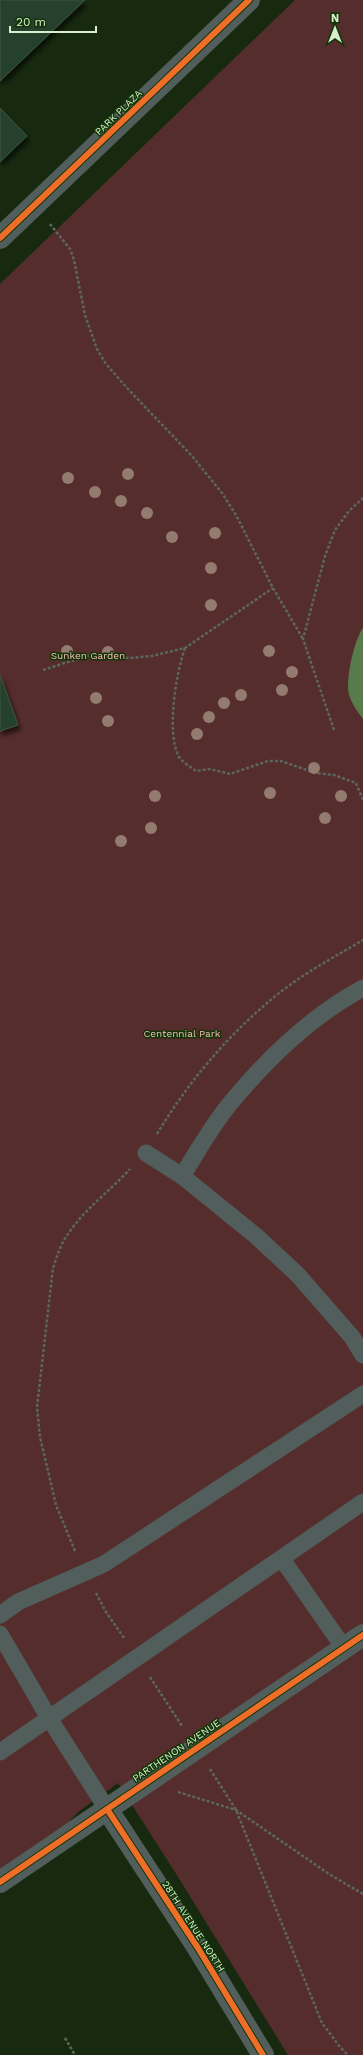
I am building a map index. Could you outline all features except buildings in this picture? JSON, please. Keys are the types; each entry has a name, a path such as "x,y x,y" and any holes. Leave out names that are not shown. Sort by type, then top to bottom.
{"street":[{"name":"PARK PLAZA","path":"0,238 249,0"},
{"name":"PARTHENON AVENUE","path":"0,1882 363,1635"},
{"name":"28TH AVENUE NORTH","path":"107,1809 198,1948 263,2055"}],"lane":[{"path":"182,1176 232,1101 271,1058 315,1021 363,988"},
{"path":"146,1153 182,1176 256,1236 297,1274 352,1337 363,1354"},
{"path":"0,1615 32,1596 104,1564 363,1394"},
{"path":"0,1752 363,1502"},
{"path":"282,1559 344,1648"},
{"path":"0,1634 49,1718 107,1809"}],"path":[{"path":"34,205 70,249 74,260 85,315 97,349 106,364 192,456 222,493 246,533 273,588 303,639 334,730"},
{"path":"303,639 325,556 336,530 349,511 363,498"},
{"path":"43,670 90,654 130,658 152,656 185,648 273,588"},
{"path":"185,648 175,686 174,735 180,758 196,770 210,769 230,774 268,762 281,761 315,773 334,775 356,783 363,800"},
{"path":"348,2055 322,2023 236,1810 197,1748 106,1612 86,1573 56,1505 40,1437 37,1407 53,1268 61,1247 74,1227 146,1153 191,1083 247,1020 284,989 323,963 363,940"},
{"path":"171,1790 236,1810 328,1874 363,1894"},
{"path":"65,2038 75,2055"}],"green space":[{"name":"Centennial Park","path":"295,0 363,0 363,2055 288,2055 118,1783 78,1812 69,1822 0,1870 0,284"}],"shaded area":[{"path":"363,628 363,719 349,695 348,680 356,641"}],"cycle path":[{"path":"0,238 249,0"},
{"path":"0,1882 363,1635"},
{"path":"107,1809 198,1948 263,2055"}],"park label":[{"name":"Sunken Garden","path":"88,655"}]}
